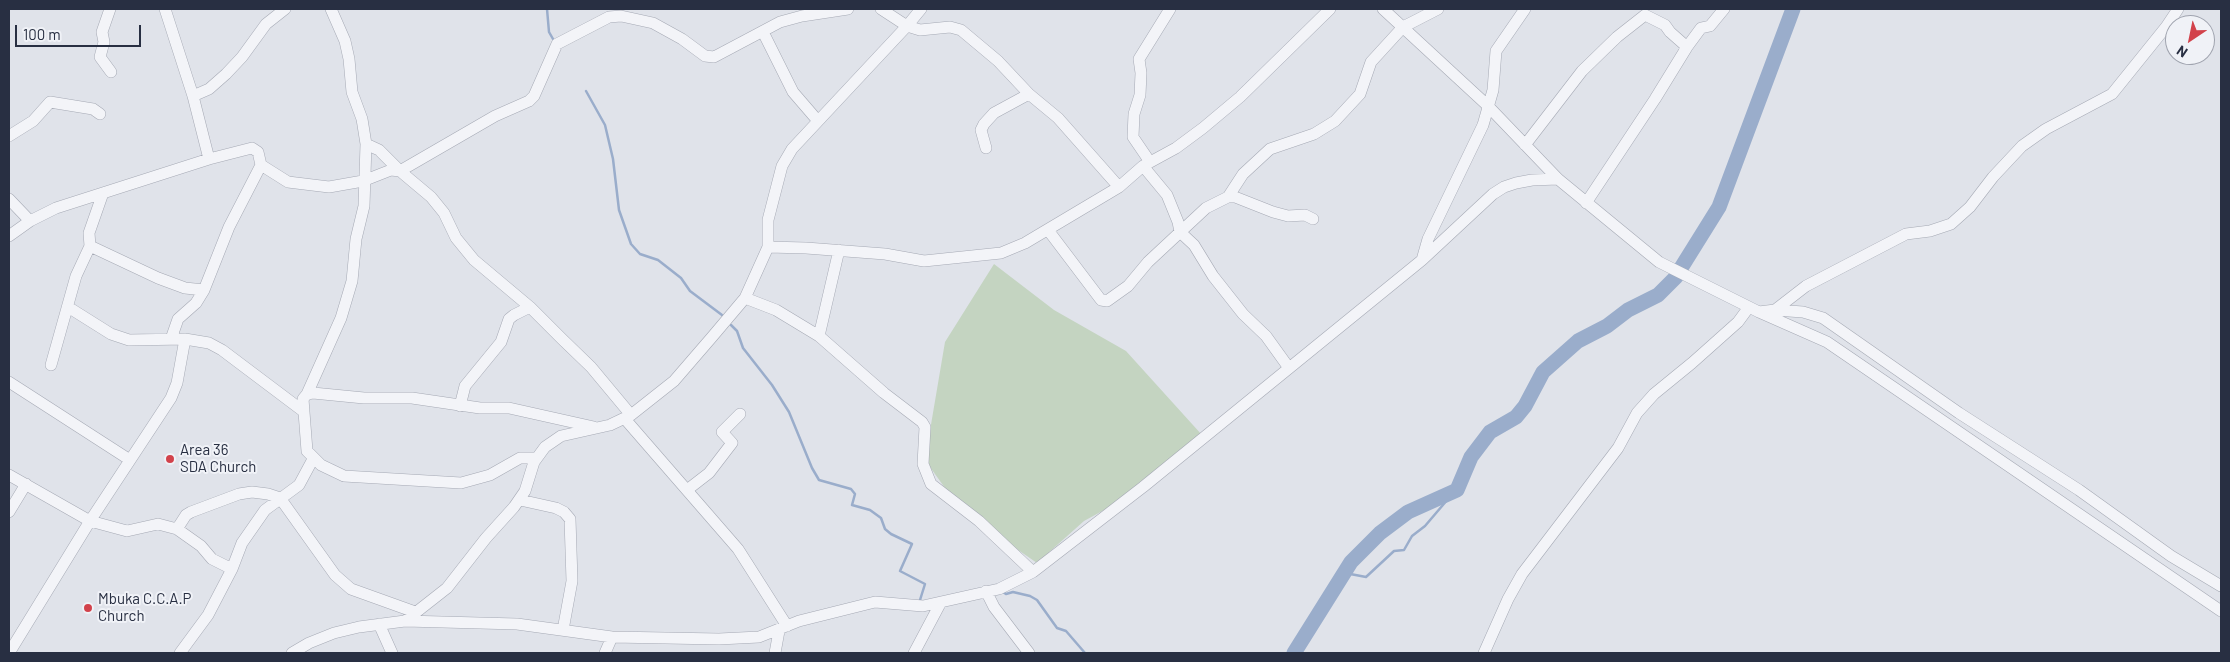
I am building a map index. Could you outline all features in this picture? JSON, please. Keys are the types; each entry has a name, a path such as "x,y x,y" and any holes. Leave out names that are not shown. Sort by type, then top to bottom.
{"street":[{"path":"110,9 102,32 104,42 100,58 111,72"},
{"path":"164,9 192,96 209,158"},
{"path":"192,96 209,89 226,74 266,24 285,9"},
{"path":"331,9 345,41 349,59 352,92 362,119 366,144 363,214 356,239 352,282 341,318 303,399 307,451 313,459 333,472 352,478 446,484 460,483 490,475 520,458 536,458"},
{"path":"261,165 288,182 329,187 363,181 391,170 400,171 514,105 529,101 534,96 557,44 607,13 653,23 682,39 705,56 714,58 780,22 802,16 848,9"},
{"path":"881,9 907,26 920,30 950,26 961,30 998,61 1029,94 1073,133 1119,187"},
{"path":"405,621 448,588 486,538 520,500 536,458 552,441 567,434 598,428 628,417 674,381 745,298 768,248 768,220 782,166 792,149 907,26 920,9"},
{"path":"1170,9 1139,59 1141,73 1140,95 1134,114 1133,136 1146,164 1166,195 1178,222 1180,232 1194,244 1213,276 1243,314 1266,336 1289,368"},
{"path":"768,248 839,250 885,254 924,261 978,257 1001,253 1048,230 1119,187 1146,164 1176,148 1226,110 1330,9"},
{"path":"1383,9 1488,105 1558,179 1670,269 1814,335 1851,357 2221,611"},
{"path":"1228,197 1243,174 1270,149 1314,134 1335,121 1360,94 1371,62 1402,27 1438,9"},
{"path":"1422,260 1428,239 1483,125 1492,90 1496,52 1525,9"},
{"path":"1586,203 1687,47 1701,28 1710,26 1724,9"},
{"path":"1775,310 1806,286 1906,234 1930,231 1951,224 1970,207 1993,177 2022,146 2046,129 2112,94 2166,27 2178,9"},
{"path":"1525,145 1582,71 1617,37 1645,15 1665,25 1687,47"},
{"path":"763,32 793,92 818,121"},
{"path":"986,148 981,130 984,124 994,113 1029,94"},
{"path":"9,136 33,121 50,102 93,109 100,114"},
{"path":"366,144 379,150 431,197 444,213 456,238 474,260 530,307 591,367 628,417 738,549 783,628 775,653"},
{"path":"9,236 30,221 56,208 209,158 252,148 258,152 261,165 229,227 204,290 196,303 178,319 171,339"},
{"path":"292,653 308,643 334,633 405,621 517,624 612,637 758,638 783,628 875,602 914,607 940,604 1006,586 1033,572 1143,488 1422,260 1504,187 1532,180 1558,179"},
{"path":"51,365 76,276 90,246 90,233 103,193"},
{"path":"1048,230 1101,300 1107,301 1128,286 1148,262 1206,208 1228,197 1235,197 1288,216 1306,215 1313,219"},
{"path":"9,199 30,221"},
{"path":"90,246 158,278 185,288 204,290"},
{"path":"819,336 839,250"},
{"path":"745,298 782,313 819,336 884,393 922,422 925,427 923,464 931,484 979,521 1033,572"},
{"path":"68,307 111,334 129,340 185,339 209,343 222,350 303,411"},
{"path":"460,406 465,386 501,342 510,319 514,314 530,307"},
{"path":"1484,653 1508,599 1522,574 1613,455 1637,413 1654,394 1754,309 1803,312 1823,318 1959,413 2079,490 2171,556 2221,586"},
{"path":"9,653 90,521 171,398 177,383 185,339"},
{"path":"9,382 130,460"},
{"path":"307,394 412,398 460,406 509,408 598,428"},
{"path":"687,490 709,473 732,443 722,432 740,414"},
{"path":"180,653 208,615 232,569 242,543 265,510 298,485 313,459"},
{"path":"9,475 90,521 127,531 158,524 177,529 201,546 212,559 232,569"},
{"path":"9,512 26,484"},
{"path":"177,529 191,512 239,494 252,492 280,498 336,576 351,589 415,612"},
{"path":"520,500 556,508 564,512 570,519 572,581 563,630"},
{"path":"986,591 1000,616 1029,653"},
{"path":"914,653 940,604"},
{"path":"379,624 392,653"},
{"path":"605,653 612,637"}],"green space":[{"path":"994,264 1054,310 1126,351 1202,435 1106,509 1084,521 1037,563 1011,545 950,495 925,460 945,342"}],"waterway":[{"path":"547,9 549,32 553,39"},
{"path":"1681,268 1719,207 1793,9"},
{"path":"586,91 605,125 613,159 619,210 631,244 640,254 658,260 681,278 690,291 722,315"},
{"path":"1294,653 1351,562 1380,533 1408,512 1457,490 1471,457 1490,432 1516,417 1525,406 1543,372 1578,341 1607,326 1628,310 1658,295 1676,277"},
{"path":"731,325 737,331 743,348 772,385 789,412 812,468 819,480 851,489 855,494 852,505 870,510 881,518 885,529 891,534 912,544 900,571 925,584 920,600 922,602"},
{"path":"1345,573 1366,577 1394,551 1404,550 1412,536 1425,526 1454,492"},
{"path":"1003,592 1006,594 1013,592 1030,596 1037,600 1057,628 1066,631 1085,653"}],"place":[{"name":"Area 36 SDA Church","path":"170,459"},
{"name":"Mbuka C.C.A.P Church","path":"88,608"}]}
